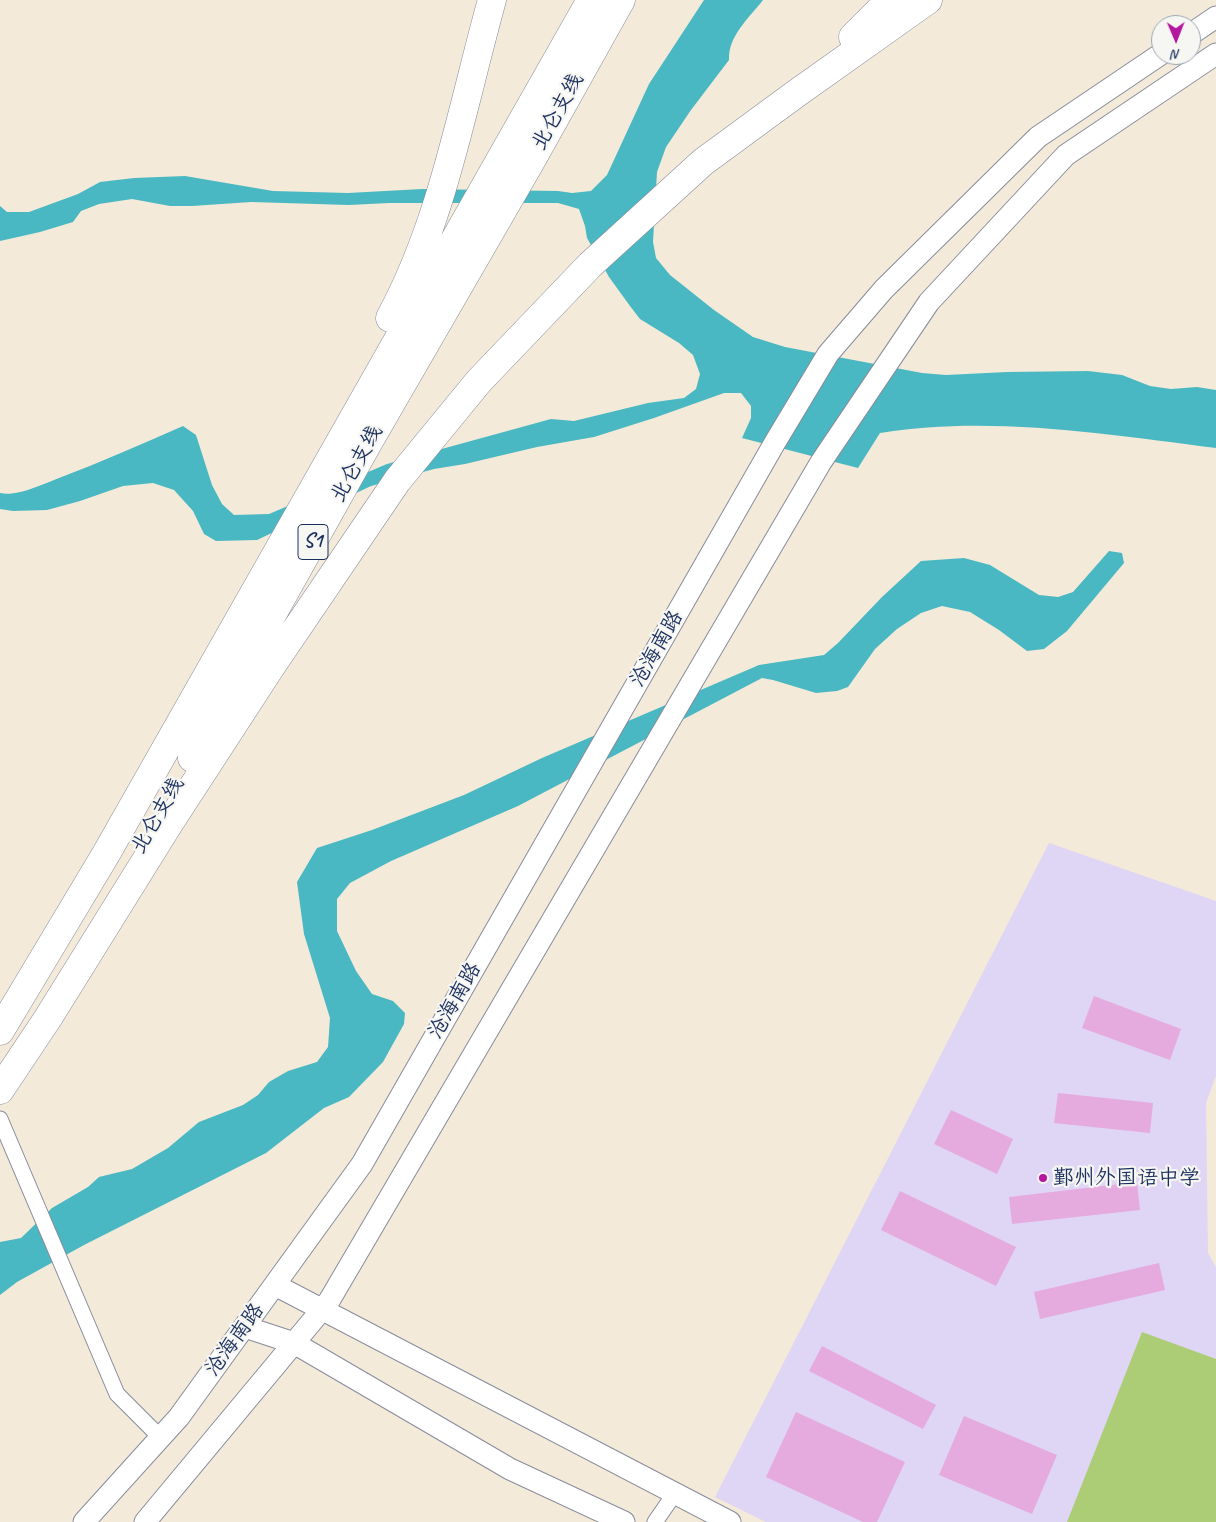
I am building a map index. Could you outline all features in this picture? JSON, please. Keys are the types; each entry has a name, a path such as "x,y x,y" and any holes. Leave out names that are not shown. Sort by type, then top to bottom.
{"highway":[{"path":"106,854 216,640 404,292 430,225 444,180 492,0"},
{"name":"北仑支线","path":"0,1031 106,854 591,0"},
{"name":"北仑支线","path":"0,1082 161,813 364,451 621,0"},
{"path":"797,92 890,0"},
{"path":"0,1089 48,1018 168,825 270,668 397,482 479,381 590,265 702,162 797,92 928,0"}],"main road":[{"path":"1201,27 1216,17"},
{"name":"沧海南路","path":"145,1522 322,1309 344,1276 821,462 928,302 1066,155 1216,54"},
{"name":"沧海南路","path":"84,1522 180,1417 362,1164 774,444 828,354 884,289 1038,137 1151,61"},
{"path":"275,1285 730,1522"},
{"path":"245,1327 294,1343 510,1469 624,1522"}],"street":[{"path":"0,1119 117,1394 161,1438"},
{"path":"656,1522 674,1493"}],"shaded area":[{"name":"鄞州外国语中学","path":"1049,843 1216,901 1216,1076 1206,1103 1208,1253 1216,1267 1216,1522 766,1522 715,1497"}],"green space":[{"path":"1142,1332 1216,1359 1216,1522 1067,1522"}],"water":[{"path":"704,0 763,0 736,35 732,43 729,60 666,147 657,172 653,242 656,258 670,275 714,310 753,337 785,347 922,373 946,375 1088,371 1122,375 1150,386 1171,389 1197,387 1216,390 1216,448 1048,428 962,426 921,428 880,433 858,468 742,438 751,418 751,406 741,393 724,393 594,437 434,469 371,486 257,540 216,541 204,534 193,511 174,490 153,483 123,486 47,510 13,511 0,509 0,493 22,492 183,426 196,435 212,485 222,504 234,515 269,514 387,464 551,419 574,421 648,403 684,398 696,389 700,374 693,355 679,343 640,319 609,277 587,238 579,209 558,203 389,203 349,205 251,202 170,206 132,199 99,204 81,211 73,222 0,241 0,206 7,212 29,212 78,194 100,182 134,178 185,176 273,191 348,193 422,189 558,191 572,193 591,191 607,175 649,84"},
{"path":"1109,551 1122,553 1124,563 1067,631 1044,649 1027,651 999,630 970,612 942,606 921,613 897,629 875,649 848,687 837,691 816,693 762,678 518,806 391,861 350,883 337,899 337,931 356,971 372,994 393,1001 405,1013 404,1024 383,1062 349,1097 324,1108 266,1153 84,1245 17,1282 0,1295 0,1242 21,1238 52,1208 88,1187 99,1177 132,1169 168,1148 199,1122 243,1105 258,1095 269,1082 288,1071 317,1062 328,1047 330,1018 304,934 297,882 317,848 372,830 464,795 542,758 759,665 824,655 921,561 964,558 990,565 1039,595 1058,597 1073,592"}],"building":[{"path":"1094,996 1181,1029 1170,1060 1082,1028"},
{"path":"1058,1093 1153,1103 1150,1133 1054,1123"},
{"path":"951,1110 1013,1139 997,1174 934,1144"},
{"path":"1137,1182 1140,1210 1012,1224 1009,1197"},
{"path":"900,1191 1016,1247 996,1286 881,1230"},
{"path":"1159,1263 1165,1290 1040,1319 1034,1292"},
{"path":"822,1346 936,1405 923,1429 809,1371"},
{"path":"796,1412 905,1462 877,1522 863,1522 766,1477"},
{"path":"964,1416 1057,1455 1032,1514 939,1475"}],"place":[{"name":"鄞州外国语中学","path":"1043,1178"}]}
